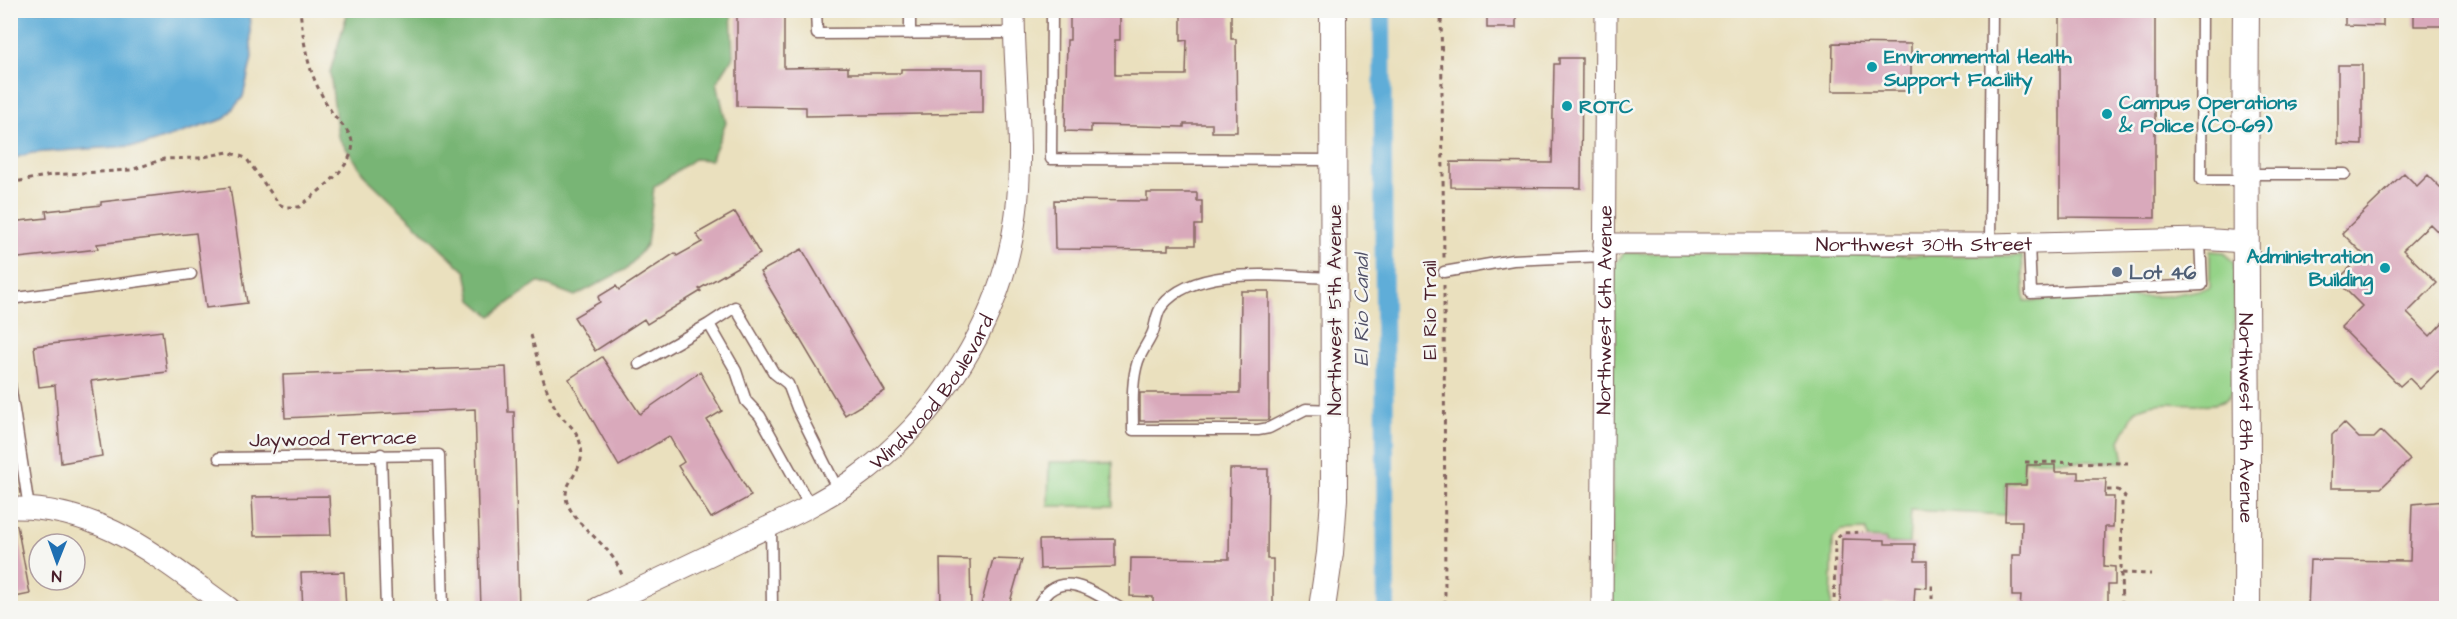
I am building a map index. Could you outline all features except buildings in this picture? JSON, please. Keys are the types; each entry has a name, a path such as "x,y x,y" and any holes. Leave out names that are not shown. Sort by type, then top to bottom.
{"street":[{"name":"Windwood Boulevard","path":"598,609 810,506 838,490 885,455 939,397 981,330 997,293 1012,235 1020,176 1014,10"},
{"name":"Northwest 5th Avenue","path":"1322,609 1334,499 1333,10"},
{"name":"Northwest 6th Avenue","path":"1602,609 1606,10"},
{"name":"Northwest 8th Avenue","path":"2246,10 2244,242 2248,393 2247,609"},
{"name":"Northwest 30th Street","path":"1604,250 2200,239 2244,242"},
{"path":"20,508 55,509 127,537 229,609"}],"lane":[{"path":"816,10 817,34 1014,33"},
{"path":"910,10 910,34"},
{"path":"1052,10 1051,159 1334,160"},
{"path":"1990,244 1992,10"},
{"path":"2202,10 2201,180 2345,174"},
{"path":"2029,243 2031,293 2202,285 2200,239"},
{"path":"1444,272 1513,260 1604,250"},
{"path":"10,299 191,274"},
{"path":"1334,278 1220,278 1179,290 1160,308 1153,332 1139,359 1135,379 1133,430 1258,430 1269,428 1306,409 1334,410"},
{"path":"639,364 735,307 774,373 788,384 797,408 838,490"},
{"path":"709,324 736,371 746,401 760,416 810,506"},
{"path":"10,384 20,508"},
{"path":"381,454 386,609"},
{"name":"Jaywood Terrace","path":"219,458 439,454 443,609"},
{"path":"771,525 772,609"},
{"path":"1037,609 1048,592 1065,584 1077,585 1094,592 1120,609"}],"path":[{"path":"10,183 61,174 131,170 164,159 199,158 228,152 246,158 279,204 285,207 299,207 339,170 353,148 352,138 332,114 309,72 300,10"},
{"name":"El Rio Trail","path":"1441,10 1445,609"},
{"path":"531,335 542,379 550,398 557,411 578,437 581,464 567,486 568,503 581,523 612,556 632,592"},
{"path":"2025,462 2128,463"},
{"path":"2107,490 2118,490 2125,496 2122,502 2122,609"},
{"path":"1834,609 1835,539 1842,533 1863,532"},
{"path":"2121,573 2151,573"},
{"path":"1932,583 1932,609"}],"green space":[{"path":"348,11 731,11 733,57 717,82 726,123 711,160 694,159 654,187 647,244 628,268 575,296 538,282 491,316 472,300 466,272 368,179 338,137 330,72"},
{"path":"2210,251 2224,252 2234,263 2235,384 2229,397 2217,403 2159,404 2135,411 2120,440 2124,462 2024,460 2023,480 2005,484 2005,515 1911,510 1909,544 1886,543 1886,539 1867,538 1866,530 1841,531 1833,539 1831,608 1611,608 1614,265 1624,253 2022,256 2025,301 2167,296 2210,288"},
{"path":"1049,462 1113,462 1113,506 1048,506"}],"water":[{"path":"11,10 249,11 252,58 243,97 224,119 145,145 32,153 11,159"}],"waterway":[{"name":"El Rio Canal","path":"1382,10 1386,608"}],"place":[{"name":"Environmental Health Support Facility","path":"1872,67"},
{"name":"ROTC","path":"1567,106"},
{"name":"Campus Operations & Police (CO-69)","path":"2107,114"},
{"name":"Administration Building","path":"2385,268"},
{"name":"Lot 46","path":"2117,272"}]}
